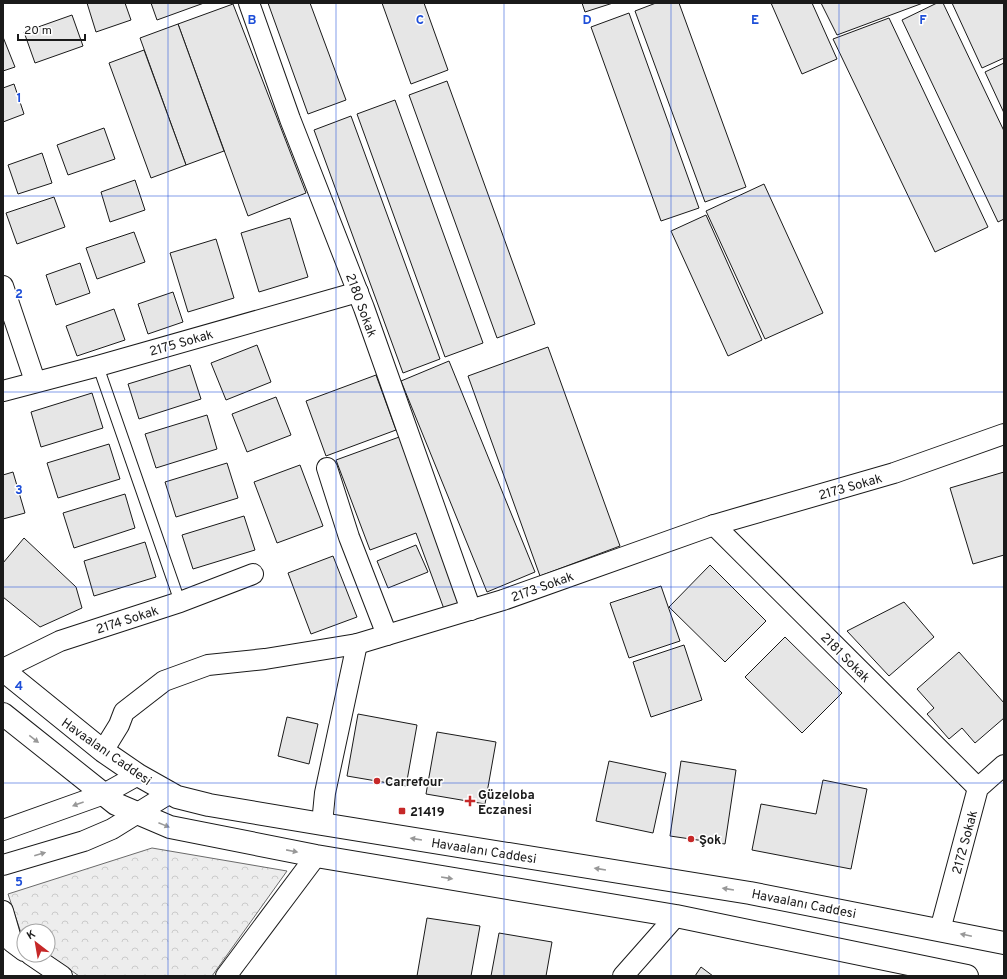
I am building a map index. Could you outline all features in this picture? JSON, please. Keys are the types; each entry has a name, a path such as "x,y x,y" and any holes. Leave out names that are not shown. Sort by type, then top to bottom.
{"street":[{"name":"2180 Sokak","path":"249,3 290,118 358,292 471,610"},
{"path":"3,286 35,381"},
{"name":"2175 Sokak","path":"3,391 35,381 98,366 358,292"},
{"name":"2173 Sokak","path":"103,751 124,712 164,681 208,665 265,659 357,644 503,600 714,525 894,473 1004,434"},
{"path":"328,468 349,538 387,634"},
{"name":"2181 Sokak","path":"714,525 978,788"},
{"name":"2174 Sokak","path":"3,670 60,640 180,602 253,574"},
{"path":"322,824 325,793 357,644"},
{"name":"Havaalanı Caddesi","path":"3,670 103,751 138,775 177,797 209,805 322,824 750,893 1004,943"},
{"path":"3,714 116,804 170,827 316,856 676,916 968,976"},
{"path":"978,788 1004,765"},
{"path":"3,830 104,794 138,775"},
{"name":"2172 Sokak","path":"940,930 978,788"},
{"path":"3,864 84,841 112,829 170,793"},
{"path":"226,976 316,856"},
{"path":"3,911 13,947"},
{"path":"623,976 676,916"},
{"path":"43,963 62,976"}],"lane":[{"path":"98,366 180,602"}],"green space":[{"path":"152,848 287,871 212,976 79,976 56,960 56,923 18,923 8,894"}],"building":[{"path":"87,3 125,3 131,20 96,32"},
{"path":"151,3 204,3 157,20"},
{"path":"268,3 310,3 346,100 308,114"},
{"path":"382,3 424,3 448,70 411,84"},
{"path":"582,3 613,3 585,12"},
{"path":"656,3 679,3 746,187 705,202 635,11"},
{"path":"771,3 812,3 837,59 802,74"},
{"path":"821,3 923,3 837,35"},
{"path":"937,3 943,3 1004,131 1004,219 998,222 902,20"},
{"path":"952,3 1004,3 1004,58 982,68"},
{"path":"233,4 306,193 248,216 178,24"},
{"path":"629,13 699,208 661,221 591,27"},
{"path":"72,15 83,46 35,63 24,32"},
{"path":"889,18 988,227 935,252 833,39"},
{"path":"178,24 224,151 186,165 140,38"},
{"path":"3,37 15,67 3,71"},
{"path":"144,50 186,165 151,178 109,63"},
{"path":"1004,63 1004,113 985,72"},
{"path":"447,81 535,324 497,338 409,95"},
{"path":"14,84 24,114 3,122 3,88"},
{"path":"395,100 483,343 445,357 357,114"},
{"path":"351,116 440,359 403,373 314,130"},
{"path":"104,128 115,159 68,175 57,145"},
{"path":"42,153 52,183 18,194 8,165"},
{"path":"135,180 145,210 110,222 101,192"},
{"path":"764,184 823,313 765,339 706,211"},
{"path":"54,197 65,227 17,244 6,213"},
{"path":"706,215 762,340 728,356 671,231"},
{"path":"290,218 308,277 259,292 241,233"},
{"path":"134,232 145,262 97,279 86,248"},
{"path":"216,239 234,298 188,312 170,253"},
{"path":"80,263 90,293 56,305 46,275"},
{"path":"173,292 183,322 148,334 138,304"},
{"path":"114,309 125,340 77,356 66,326"},
{"path":"257,345 271,382 226,400 211,363"},
{"path":"548,347 620,546 540,576 468,376"},
{"path":"449,361 535,572 487,592 401,381"},
{"path":"190,365 201,399 139,419 128,384"},
{"path":"376,375 396,430 326,456 306,401"},
{"path":"92,393 103,428 41,447 31,412"},
{"path":"276,397 291,435 247,452 232,414"},
{"path":"207,415 217,449 156,468 145,434"},
{"path":"402,436 462,603 444,609 416,533 370,550 336,460"},
{"path":"109,444 120,479 58,498 47,463"},
{"path":"227,463 238,498 176,517 165,482"},
{"path":"300,465 323,526 277,543 254,482"},
{"path":"13,472 25,513 3,519 3,475"},
{"path":"1004,472 1004,555 973,564 950,488"},
{"path":"125,494 135,528 74,548 63,513"},
{"path":"244,516 255,550 193,569 182,535"},
{"path":"24,538 76,587 82,608 40,627 3,597 3,563"},
{"path":"145,542 156,577 94,596 84,561"},
{"path":"416,545 428,572 388,588 377,561"},
{"path":"333,556 357,617 311,634 288,573"},
{"path":"710,565 766,621 725,662 669,607"},
{"path":"661,586 680,641 629,658 610,603"},
{"path":"904,602 934,637 889,676 847,631"},
{"path":"785,637 842,693 802,733 745,677"},
{"path":"684,645 702,700 651,717 633,662"},
{"path":"959,652 1004,703 1004,718 975,743 962,728 949,739 927,714 934,708 917,689"},
{"path":"358,714 417,725 406,786 347,776"},
{"path":"287,717 318,724 309,764 278,756"},
{"path":"437,732 496,742 485,804 426,794"},
{"path":"609,761 666,773 653,833 596,821"},
{"path":"681,761 736,770 725,844 670,836"},
{"path":"823,780 867,789 851,869 752,850 761,804 816,814"},
{"path":"427,918 480,926 471,976 417,976"},
{"path":"499,933 552,942 546,976 491,976"},
{"path":"701,967 713,976 695,976"}],"place":[{"name":"Carrefour","path":"377,781"},
{"name":"Güzeloba Eczanesi","path":"470,801"},
{"name":"21419","path":"402,811"},
{"name":"Şok","path":"691,839"}]}
